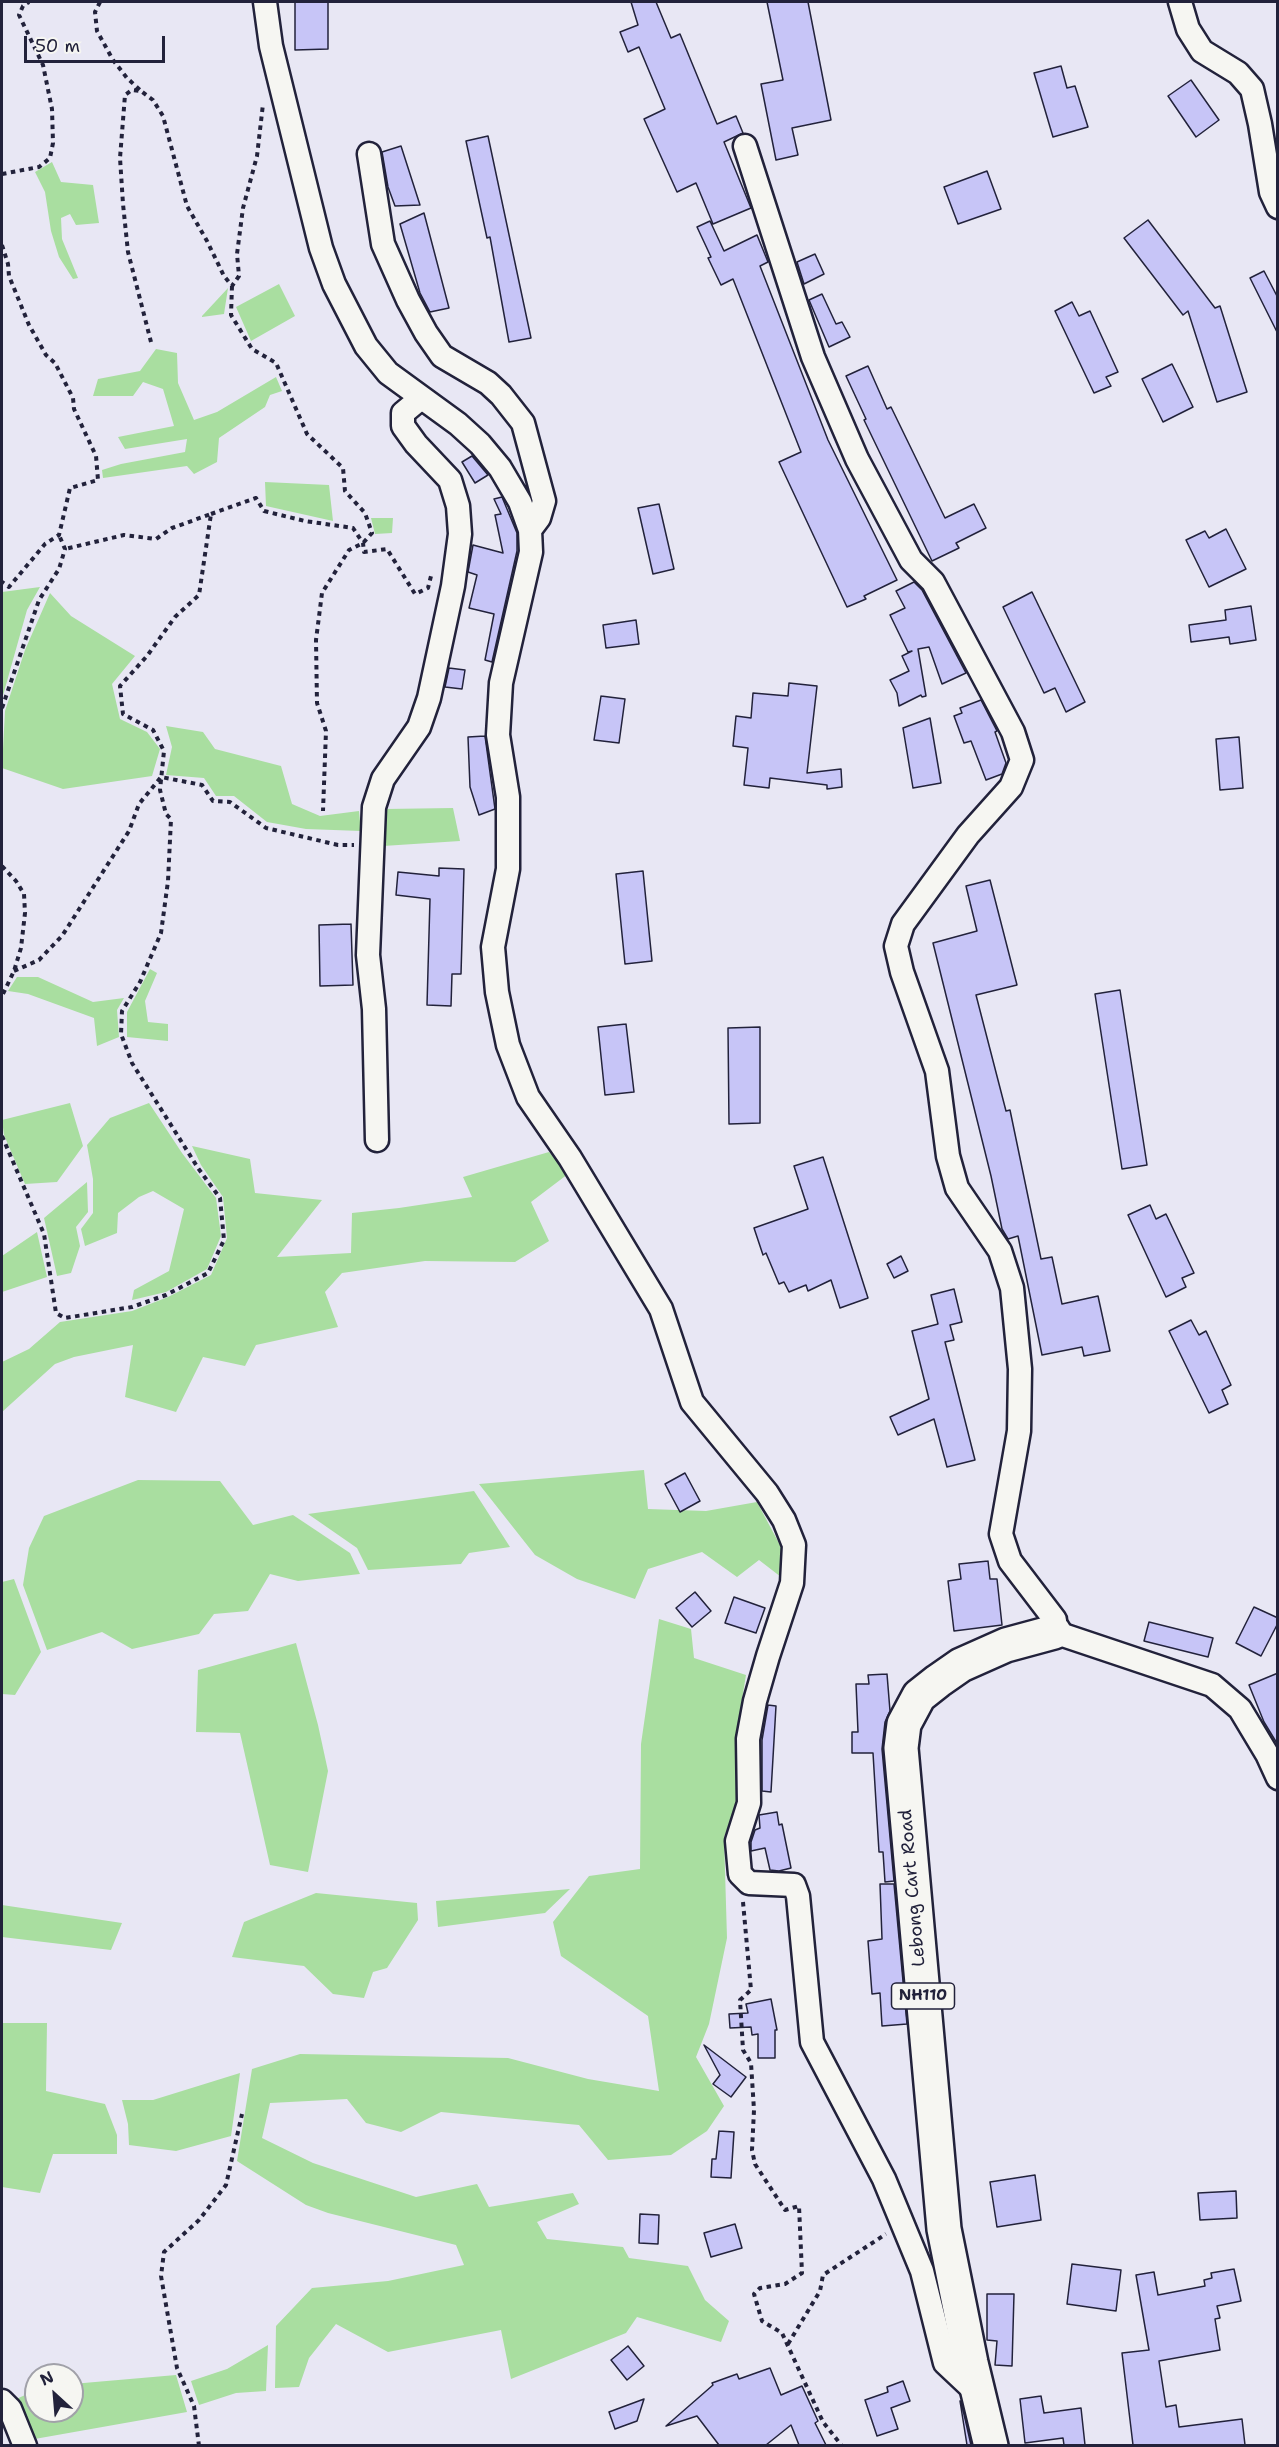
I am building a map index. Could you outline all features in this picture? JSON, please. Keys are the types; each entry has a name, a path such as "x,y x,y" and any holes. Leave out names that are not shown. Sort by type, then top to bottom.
{"highway":[{"name":"Lebong Cart Road","path":"991,2445 978,2395 944,2229 902,1760 903,1732 904,1724 919,1696 961,1665 1006,1645 1054,1632"}],"street":[{"path":"265,2 271,46 321,248 334,284 366,346 388,373 458,424 480,444 500,468 520,502 530,530 531,552 501,683 498,735 508,797 508,869 493,947 497,992 508,1045 528,1097 570,1158 661,1310 692,1402 767,1492 784,1520 794,1545 792,1583 755,1701 748,1739 749,1803 736,1841 740,1874 749,1883 794,1885 798,1896 812,2042 888,2188 922,2271 945,2363 978,2395"},
{"path":"1180,2 1188,29 1202,51 1238,73 1252,89 1271,192 1278,207"},
{"path":"745,146 813,357 857,459 911,560 933,582 1013,732 1022,760 1011,787 968,835 903,924 896,946 902,972 937,1071 948,1156 957,1188 1000,1251 1012,1288 1020,1369 1019,1431 1001,1534 1010,1561 1055,1620 1054,1632 1212,1685 1240,1709 1267,1754 1278,1778"},
{"path":"369,154 383,244 408,300 426,333 442,356 488,383 501,394 523,423 544,501 539,518 530,530"},
{"path":"377,1140 374,1010 368,955 374,807 383,779 419,727 429,698 460,534 458,506 450,480 416,444 403,426 403,413 421,398"},
{"path":"2,2401 10,2409 25,2445"}],"path":[{"path":"2,174 39,167 50,158 53,143 52,110 43,65 19,15 23,6 29,2"},
{"path":"100,2 95,12 97,31 113,60 127,78 153,100 163,116 188,206 224,276 232,286"},
{"path":"141,90 132,90 125,96 120,158 129,252 151,342"},
{"path":"263,100 257,156 242,219 237,254 239,276 232,286 231,315 252,348 276,363 306,434 343,468 345,491 365,513 372,533 363,543 349,550 322,593 316,640 317,703 326,731 323,811"},
{"path":"2,245 9,276 29,325 46,355 55,363 73,398 74,409 96,456 98,480 70,488 59,535 65,549 59,568 39,600 2,708"},
{"path":"65,549 124,535 156,539 172,528 255,498 264,511 305,521 353,528 363,543 364,552 387,549 415,594 429,588 431,576 455,570"},
{"path":"2,1136 44,1234 56,1312 64,1318 132,1307 166,1295 208,1273 224,1240 220,1198 198,1168 132,1063 121,1034 122,1011 140,982 161,933 168,881 171,819 166,814 160,790 164,751 153,730 123,714 120,686 147,656 175,617 199,595 211,514"},
{"path":"2,582 9,587 45,544 59,535"},
{"path":"161,777 202,786 213,801 230,802 266,828 338,845 373,845"},
{"path":"14,971 39,960 62,936 129,831 139,804 161,777"},
{"path":"2,866 16,880 24,894 25,913 21,948 14,971 2,996"},
{"path":"740,1874 751,1990 740,2000 743,2050 751,2063 754,2110 753,2157 755,2164 785,2210 799,2206 802,2273 785,2284 760,2288 754,2294 762,2321 782,2333 823,2422 842,2445"},
{"path":"199,2445 194,2406 177,2368 170,2333 161,2276 164,2252 199,2220 226,2185 242,2114"},
{"path":"787,2344 819,2291 823,2275 886,2236 888,2188"}],"green space":[{"path":"52,162 61,182 93,185 99,223 76,225 70,214 61,218 62,239 78,278 73,279 59,257 51,231 45,192 35,172"},
{"path":"279,284 295,316 251,341 236,307"},
{"path":"228,288 224,314 202,317 202,316"},
{"path":"156,349 177,353 178,383 194,420 217,412 276,377 282,391 270,395 265,407 219,438 217,462 194,474 187,466 103,478 102,470 121,464 185,452 187,439 125,449 118,437 174,426 163,389 143,382 133,396 93,396 98,379 140,371"},
{"path":"265,482 329,485 333,521 266,506"},
{"path":"371,518 393,518 392,533 375,534"},
{"path":"40,587 27,610 2,699 2,592"},
{"path":"50,593 71,616 135,656 112,684 120,719 147,732 160,749 152,776 63,789 2,768 5,711 25,650"},
{"path":"166,726 203,732 215,749 281,766 292,804 320,816 359,811 361,831 306,829 267,822 234,796 216,796 204,778 166,775 172,747"},
{"path":"453,808 460,841 383,846 385,809"},
{"path":"150,969 157,973 145,1001 148,1022 168,1024 168,1041 127,1037 127,1012"},
{"path":"17,977 38,977 93,1002 124,998 117,1010 119,1037 97,1046 94,1018 28,994 8,991"},
{"path":"70,1103 83,1146 57,1182 25,1184 4,1135 2,1120"},
{"path":"149,1103 182,1153 216,1198 221,1236 207,1269 166,1292 132,1300 134,1290 169,1271 184,1209 153,1191 139,1197 118,1213 117,1233 85,1246 81,1229 93,1213 93,1179 87,1145 110,1118"},
{"path":"192,1146 250,1159 255,1193 322,1200 277,1257 351,1253 352,1213 472,1197 463,1177 549,1152 568,1174 531,1202 549,1241 515,1262 425,1261 342,1273 325,1292 338,1327 256,1345 245,1366 203,1357 176,1412 125,1397 133,1345 74,1357 55,1364 2,1412 2,1362 29,1349 60,1322 132,1311 168,1297 211,1275 227,1238 223,1197 201,1165"},
{"path":"87,1182 88,1212 76,1227 80,1246 71,1273 57,1276 44,1218"},
{"path":"37,1232 47,1277 2,1292 2,1256"},
{"path":"644,1470 648,1509 706,1511 757,1502 781,1547 781,1577 759,1560 737,1577 702,1552 648,1569 635,1599 577,1579 535,1555 479,1484"},
{"path":"138,1480 220,1481 253,1525 293,1515 350,1553 360,1574 298,1581 270,1574 248,1611 214,1614 199,1634 132,1649 102,1632 47,1650 23,1585 29,1548 44,1516"},
{"path":"474,1491 510,1547 469,1553 461,1564 368,1570 357,1548 308,1514"},
{"path":"14,1579 41,1652 15,1695 2,1694 2,1582"},
{"path":"659,1619 691,1629 694,1658 746,1675 740,1712 739,1797 724,1837 727,1938 709,2024 696,2057 724,2106 707,2131 671,2155 608,2160 579,2125 441,2112 401,2132 366,2123 347,2099 270,2103 262,2138 313,2163 416,2197 477,2184 489,2207 573,2193 579,2204 537,2222 547,2239 623,2247 629,2258 688,2266 705,2300 729,2321 721,2342 637,2317 626,2333 511,2379 501,2330 388,2352 336,2324 309,2358 299,2387 275,2388 276,2326 312,2288 388,2281 464,2265 456,2245 328,2213 306,2205 237,2161 252,2069 300,2054 508,2058 588,2079 659,2091 648,2016 561,1956 553,1922 589,1876 640,1869 641,1744"},
{"path":"296,1643 328,1771 308,1872 270,1865 240,1733 196,1732 198,1670"},
{"path":"570,1889 545,1913 438,1927 436,1901"},
{"path":"316,1893 417,1903 418,1920 387,1968 373,1972 364,1998 333,1994 304,1966 232,1957 244,1922"},
{"path":"2,1905 122,1923 111,1950 2,1937"},
{"path":"2,2023 47,2023 46,2091 105,2104 117,2135 117,2154 53,2154 40,2193 2,2187"},
{"path":"240,2073 231,2136 176,2151 129,2145 128,2124 122,2100 153,2100"},
{"path":"268,2345 266,2391 236,2393 199,2405 191,2381 227,2369"},
{"path":"176,2375 187,2412 29,2440 12,2401 24,2396 24,2423 84,2423 84,2383"}],"building":[{"path":"295,2 328,2 328,49 295,50"},
{"path":"631,2 656,2 671,38 680,34 717,124 736,116 743,133 724,142 751,208 713,224 696,183 677,192 644,119 665,109 639,47 628,52 620,32 638,25"},
{"path":"767,2 808,2 831,120 792,128 798,155 776,160 761,84 783,80"},
{"path":"1061,66 1067,88 1075,86 1088,127 1053,137 1034,73"},
{"path":"1191,80 1219,120 1196,137 1168,96"},
{"path":"488,136 531,338 509,342 490,237 487,238 466,141"},
{"path":"401,146 420,205 395,206 388,187 382,152"},
{"path":"987,171 1001,209 958,224 944,187"},
{"path":"424,213 449,308 430,312 420,293 400,224"},
{"path":"1148,220 1215,308 1220,306 1247,392 1217,402 1188,311 1183,315 1124,238"},
{"path":"710,221 724,251 757,235 768,262 760,266 828,440 897,580 864,596 866,599 847,607 779,462 801,452 733,279 721,285 708,258 711,257 697,227"},
{"path":"815,254 824,274 804,284 797,262"},
{"path":"1264,271 1278,298 1278,334 1250,278"},
{"path":"822,294 836,324 842,322 850,337 829,347 809,300"},
{"path":"1072,302 1079,316 1090,311 1118,372 1106,377 1111,386 1094,393 1055,311"},
{"path":"1172,364 1193,407 1163,422 1142,379"},
{"path":"868,366 887,409 891,407 945,518 974,504 986,528 956,543 959,548 932,561 864,420 866,419 846,376"},
{"path":"472,456 488,475 475,483 462,462"},
{"path":"502,497 517,533 517,551 492,662 485,660 494,614 469,608 477,575 468,572 473,545 503,553 495,515 501,514 494,499"},
{"path":"659,504 674,569 653,574 638,508"},
{"path":"1226,529 1246,569 1209,587 1186,540 1205,531 1209,538"},
{"path":"914,582 922,590 966,673 942,684 929,647 918,649 926,696 921,695 899,706 897,693 890,680 909,671 902,656 912,651 908,652 890,615 905,608 896,591"},
{"path":"1032,592 1085,702 1066,712 1055,688 1044,693 1003,607"},
{"path":"1251,606 1256,640 1230,644 1229,637 1191,642 1189,625 1226,620 1225,610"},
{"path":"636,620 639,644 606,648 603,625"},
{"path":"449,668 465,670 462,689 445,687"},
{"path":"789,683 817,686 807,773 841,769 842,787 827,789 827,785 770,778 769,788 744,785 748,748 733,746 736,716 751,718 753,693 788,696"},
{"path":"601,696 625,699 619,743 594,740"},
{"path":"981,700 997,731 995,732 1006,763 1002,774 986,780 971,741 964,743 954,716 962,713 960,708"},
{"path":"930,718 941,783 913,788 903,728"},
{"path":"485,736 495,809 479,815 470,787 468,737"},
{"path":"1239,737 1243,788 1220,790 1216,739"},
{"path":"439,868 464,869 461,974 452,974 451,1006 427,1005 430,899 396,895 398,872 439,876"},
{"path":"643,871 652,961 625,964 616,874"},
{"path":"990,880 1017,985 976,995 1006,1111 1010,1110 1041,1259 1052,1257 1062,1304 1098,1296 1110,1351 1084,1356 1082,1347 1042,1355 1018,1236 1008,1239 1002,1229 933,943 977,931 966,886"},
{"path":"351,924 353,985 320,986 319,925"},
{"path":"1120,990 1147,1165 1122,1169 1095,994"},
{"path":"626,1024 634,1092 605,1095 598,1027"},
{"path":"760,1027 760,1123 729,1124 728,1028"},
{"path":"823,1157 868,1298 840,1308 831,1280 808,1291 806,1285 789,1292 784,1282 779,1284 766,1253 763,1255 754,1228 808,1209 794,1166"},
{"path":"1150,1205 1156,1219 1166,1214 1194,1273 1182,1278 1186,1287 1166,1297 1128,1215"},
{"path":"901,1256 908,1271 894,1278 887,1264"},
{"path":"954,1289 962,1322 950,1325 954,1340 945,1342 975,1460 947,1467 934,1419 898,1435 890,1417 929,1399 912,1331 938,1324 931,1295"},
{"path":"1191,1320 1199,1335 1206,1331 1231,1385 1222,1390 1228,1404 1209,1413 1169,1331"},
{"path":"685,1473 700,1501 680,1512 665,1484"},
{"path":"988,1561 990,1579 997,1579 1002,1625 954,1631 948,1581 961,1579 959,1564"},
{"path":"695,1592 711,1611 692,1627 676,1608"},
{"path":"734,1597 765,1608 756,1633 725,1623"},
{"path":"1254,1607 1278,1618 1278,1623 1261,1656 1236,1643"},
{"path":"1149,1622 1213,1638 1208,1657 1144,1641"},
{"path":"1278,1673 1278,1745 1264,1722 1249,1685"},
{"path":"887,1674 890,1711 885,1722 882,1749 894,1881 885,1882 883,1852 879,1852 873,1753 852,1753 852,1732 858,1732 856,1684 869,1684 868,1675"},
{"path":"768,1705 776,1706 771,1792 762,1791 762,1740"},
{"path":"777,1812 779,1825 782,1824 791,1868 779,1871 770,1870 765,1848 751,1851 755,1830 760,1828 759,1815"},
{"path":"880,1884 894,1884 907,2024 882,2026 880,1993 872,1994 868,1941 882,1939"},
{"path":"771,1999 777,2030 775,2030 775,2058 758,2058 758,2034 752,2035 751,2027 730,2028 729,2014 748,2013 746,2004"},
{"path":"704,2045 746,2077 731,2097 713,2084 720,2075"},
{"path":"719,2131 734,2132 731,2178 711,2177 712,2159 716,2159"},
{"path":"1035,2175 1041,2220 997,2227 990,2182"},
{"path":"1236,2191 1237,2218 1200,2220 1198,2193"},
{"path":"640,2214 659,2215 658,2244 639,2243"},
{"path":"735,2224 742,2248 711,2257 704,2233"},
{"path":"1072,2264 1121,2270 1116,2311 1067,2304"},
{"path":"1234,2269 1241,2301 1217,2306 1220,2318 1215,2319 1220,2350 1159,2361 1166,2407 1176,2405 1179,2427 1242,2419 1245,2445 1133,2445 1122,2353 1149,2350 1136,2275 1154,2272 1158,2295 1205,2286 1204,2280 1212,2278 1211,2273"},
{"path":"987,2294 1014,2294 1012,2366 995,2365 997,2341 987,2340"},
{"path":"628,2346 644,2366 627,2380 611,2360"},
{"path":"770,2368 781,2395 802,2386 818,2421 815,2423 826,2445 799,2445 791,2425 766,2445 719,2445 697,2416 666,2426 713,2385 712,2383 737,2374 739,2379"},
{"path":"903,2381 910,2401 891,2408 898,2429 877,2436 865,2400 888,2392 887,2387"},
{"path":"1041,2396 1044,2413 1081,2408 1085,2445 1064,2445 1063,2438 1025,2443 1020,2399"},
{"path":"644,2399 637,2421 615,2429 609,2412"},
{"path":"961,2401 971,2445 967,2445"}]}
